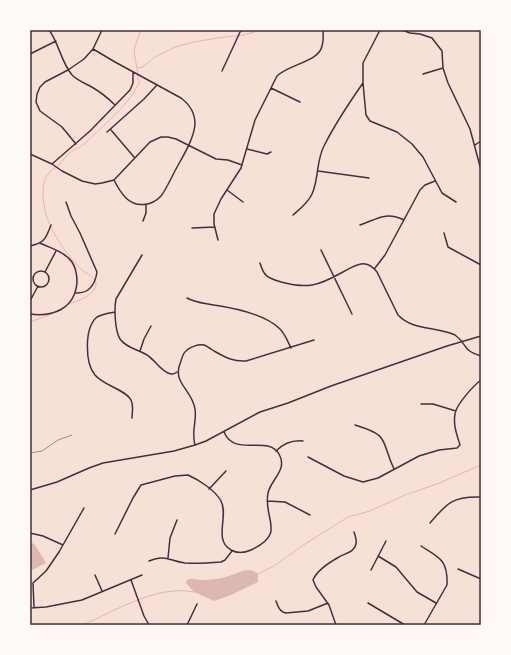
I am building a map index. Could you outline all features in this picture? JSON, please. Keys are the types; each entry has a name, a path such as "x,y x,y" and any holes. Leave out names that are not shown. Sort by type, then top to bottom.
{"street":[{"path":"49,30 56,41 68,70 75,78 96,90 115,106"},
{"path":"76,144 60,125 40,111 36,102 38,91 42,84 68,70 84,59 93,49 102,30"},
{"path":"222,71 241,30"},
{"path":"218,240 214,214 221,199 242,165 255,120 277,76 281,72 316,56 322,46 323,30"},
{"path":"380,30 363,63 365,111 368,118 375,124 397,132 412,144 423,157 442,194 456,202"},
{"path":"402,30 432,38 442,51 443,68 453,96 470,129 481,170"},
{"path":"30,54 56,41"},
{"path":"93,49 181,98 190,107 194,116 195,126 188,145 161,195 156,200 146,205 134,203 122,194 114,180"},
{"path":"423,74 443,68"},
{"path":"52,164 76,144 131,88 133,83 133,72"},
{"path":"293,215 308,201 312,194 316,184 319,158 323,147 341,115 363,83"},
{"path":"107,132 144,100 157,85"},
{"path":"271,88 300,102"},
{"path":"111,130 135,157"},
{"path":"30,154 87,182 99,184 114,180 150,142 160,137 172,138 216,159 228,160 242,165"},
{"path":"475,145 481,141"},
{"path":"247,149 267,154 272,152"},
{"path":"318,171 369,178"},
{"path":"374,268 385,255 420,190 426,185 435,181"},
{"path":"227,190 243,202"},
{"path":"66,202 97,272 90,289 83,294 75,293"},
{"path":"143,221 146,205"},
{"path":"360,224 390,215 404,221"},
{"path":"30,246 40,243 46,237 52,225"},
{"path":"192,228 215,227"},
{"path":"444,233 448,247 481,265"},
{"path":"30,314 42,315 56,312 67,305 75,293 77,275 73,263 69,258 40,243"},
{"path":"321,250 352,314"},
{"path":"45,272 56,251"},
{"path":"142,255 116,299 115,312 119,337 126,345 153,359 163,370 173,374 177,372"},
{"path":"260,263 265,275 269,278 305,286 319,284 361,264 367,264 374,268 377,272 398,315 403,320 416,326 452,333 457,336 468,350 481,356"},
{"path":"38,286 34,282 34,276 39,272 45,272"},
{"path":"38,286 43,286 48,283 49,277 45,272"},
{"path":"30,301 38,286"},
{"path":"187,298 193,302 229,308 267,320 282,330 291,348"},
{"path":"115,312 97,318 91,325 88,358 91,370 101,382 126,395 130,400 132,407 132,418"},
{"path":"140,351 151,326"},
{"path":"30,490 61,481 98,465 174,451 195,445 224,432 260,412 288,403 324,388 481,336"},
{"path":"195,445 193,434 195,425 195,407 192,398 181,384 177,372 184,353 187,350 198,345 204,345 227,359 239,362 291,348 314,340"},
{"path":"308,457 344,476 363,482 378,478 419,456 434,451 459,447 460,445 454,424 454,414 463,399 481,380"},
{"path":"421,404 433,404 456,411"},
{"path":"355,425 370,429 382,437 394,469"},
{"path":"115,534 133,498 141,486 175,476 188,475 209,489 219,498 223,505 223,540 228,548 239,553 246,552 261,545 267,540 271,530 267,500 270,487 282,466 280,458 276,451 269,447 235,444 229,440 224,432"},
{"path":"276,451 292,441 303,441"},
{"path":"209,489 226,471"},
{"path":"430,523 451,501 465,496 481,496"},
{"path":"267,500 284,502 310,515"},
{"path":"34,608 33,583 46,570 63,545 84,508"},
{"path":"168,558 170,538 177,520"},
{"path":"336,625 328,603 316,587 314,578 330,562 351,552 354,549 356,544 354,532"},
{"path":"30,533 43,536 63,545"},
{"path":"371,570 386,541"},
{"path":"421,546 440,557 443,562 447,579 447,585 424,625"},
{"path":"149,561 158,558 168,558 184,563 220,562 226,560 232,551"},
{"path":"378,556 396,567 417,592 436,603"},
{"path":"458,569 481,579"},
{"path":"95,575 102,592"},
{"path":"30,608 70,604 142,575"},
{"path":"131,580 148,625"},
{"path":"276,601 279,609 286,613 308,611 328,603"},
{"path":"368,603 405,625"},
{"path":"187,625 197,604"}],"lane":[{"path":"30,453 42,451 58,440 72,435"}],"shaded area":[{"path":"30,541 35,545 46,563 30,571"},
{"path":"245,570 252,570 258,574 258,582 231,595 214,601 194,592 186,583 189,579 215,579"}],"waterway":[{"path":"69,304 90,294 95,287 96,281 83,271 68,255 50,226 44,205 43,191 45,181 49,173 60,164 67,155 83,145 121,108 140,82 138,79 134,53 141,30"},
{"path":"138,68 143,67 155,57 175,47 194,42 243,35 262,30"},
{"path":"30,322 52,314"},
{"path":"258,574 274,566 305,544 348,517 370,511 405,495 437,484 481,465"},
{"path":"79,625 90,622 128,604 150,596 172,591 194,592"}]}
